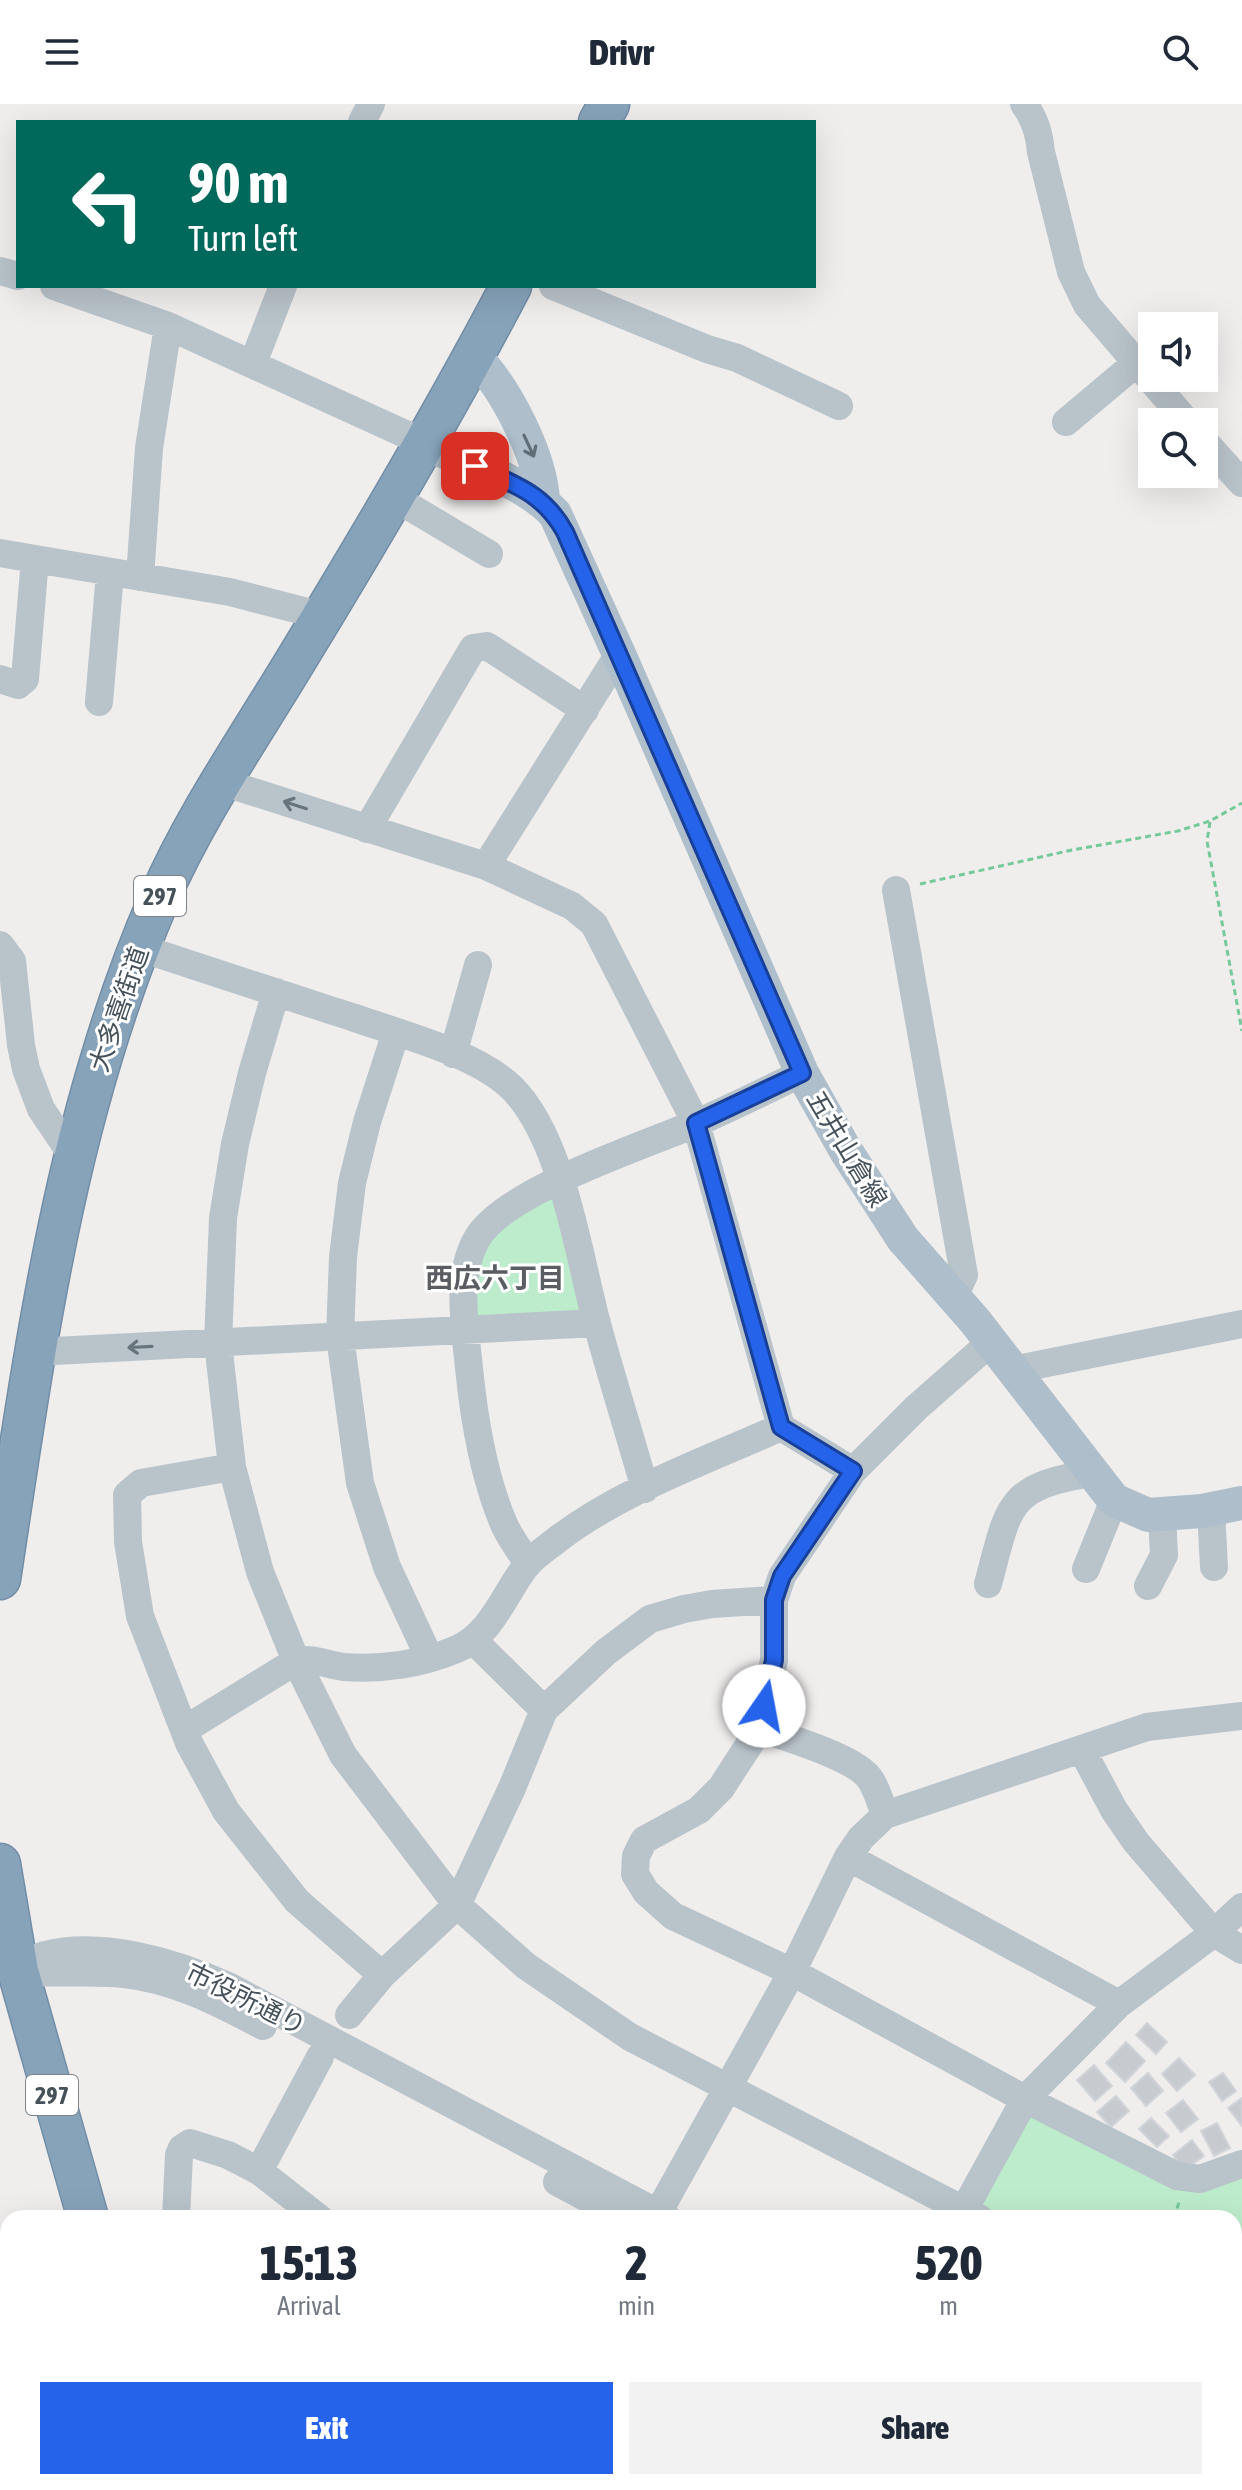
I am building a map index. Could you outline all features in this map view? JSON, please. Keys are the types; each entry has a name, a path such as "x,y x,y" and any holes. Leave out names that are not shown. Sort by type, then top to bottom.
{"highway":[{"name":"大多喜街道","path":"0,1579 46,1287 74,1158 103,1046 138,947 172,870 427,444 510,288"},
{"name":"297","path":"0,1864 3,1916 86,2210"}],"main road":[{"name":"五井山倉線","path":"474,356 501,389 540,471 543,501"},
{"name":"五井山倉線","path":"427,444 543,501 555,514 802,1073 846,1151 903,1239 991,1342 1114,1500"},
{"path":"1114,1500 1148,1515 1226,1506"}],"street":[{"path":"1024,104 1033,116 1038,132 1071,272 1087,305 1174,408"},
{"path":"60,288 168,326 427,444"},
{"path":"253,363 282,288"},
{"path":"558,288 707,349 737,358 839,406"},
{"path":"140,577 149,448 168,326"},
{"path":"1066,422 1135,364"},
{"path":"1218,456 1242,483"},
{"path":"395,498 489,554"},
{"path":"0,553 230,592 323,616"},
{"path":"0,679 18,685 25,679 35,559"},
{"path":"99,702 110,573"},
{"path":"367,829 473,648 487,646 585,710"},
{"path":"486,866 619,654"},
{"path":"222,782 486,866 561,900 594,924 696,1123 781,1427 853,1471"},
{"path":"896,890 964,1275 954,1297"},
{"path":"0,945 12,961 26,1069 41,1109 74,1158"},
{"path":"138,947 396,1032 481,1065 510,1086 527,1105 541,1130 560,1180 645,1489"},
{"path":"453,1054 478,965"},
{"path":"276,992 252,1073 225,1203 219,1265 218,1343 232,1467 260,1572 296,1661 343,1755 457,1905 526,1966 630,2037 964,2210"},
{"path":"396,1032 367,1122 352,1183 343,1257 340,1337 360,1483 387,1567 429,1657"},
{"path":"528,1564 503,1523 483,1457 472,1393 464,1284 468,1261 478,1237 507,1208 560,1180 696,1123 802,1073"},
{"path":"35,1352 597,1323"},
{"path":"1012,1370 1242,1324"},
{"path":"991,1342 916,1408 853,1471 782,1576 774,1600 774,1660 760,1728 721,1788 699,1810 644,1840 636,1856 635,1874 646,1892 673,1916 792,1972 1025,2099 1177,2176 1200,2179 1242,2164"},
{"path":"184,1730 296,1661 307,1659 369,1669 402,1665 457,1649 473,1640 495,1614 528,1564 584,1522 645,1489 781,1427"},
{"path":"232,1467 141,1483 127,1495 128,1542 140,1616 184,1730 226,1811 297,1901 382,1975"},
{"path":"988,1584 1009,1511 1029,1490 1056,1479 1093,1473"},
{"path":"1086,1569 1114,1500"},
{"path":"1214,1567 1226,1506"},
{"path":"1148,1586 1164,1555 1162,1514"},
{"path":"349,2015 382,1975 457,1905 512,1788 544,1710 606,1652 650,1619 712,1604 774,1600"},
{"path":"473,1640 544,1710"},
{"path":"665,2210 792,1972 848,1857 861,1838 885,1815 1147,1727 1242,1716"},
{"path":"760,1728 829,1753 853,1766 870,1778 885,1815"},
{"path":"1082,1750 1114,1810 1136,1842 1214,1933 1242,1950"},
{"path":"848,1857 1119,2004"},
{"path":"974,2210 1025,2099 1119,2004 1214,1933 1242,1907"},
{"name":"市役所通り","path":"18,1971 42,1955 66,1952 121,1954 192,1970 228,1986 651,2210"},
{"name":"市役所通り","path":"18,1971 125,1974 168,1983 211,1999 609,2210"},
{"path":"259,2171 320,2057"},
{"path":"176,2210 179,2155 182,2148 190,2143 228,2155 259,2171 309,2210"}],"path":[{"path":"896,890 1072,850 1178,831 1210,821 1242,803"},
{"path":"1210,821 1207,841 1242,1031"}],"green space":[{"path":"541,1198 554,1199 582,1307 576,1313 485,1321 473,1314 481,1255 508,1218"},
{"path":"1026,2111 1177,2187 1242,2172 1242,2210 982,2210 976,2202"}],"building":[{"path":"1147,2023 1167,2042 1156,2054 1136,2035"},
{"path":"1126,2042 1145,2061 1125,2082 1106,2063"},
{"path":"1179,2058 1195,2075 1177,2091 1162,2074"},
{"path":"1094,2065 1112,2086 1095,2101 1077,2080"},
{"path":"1148,2073 1163,2091 1146,2106 1131,2088"},
{"path":"1223,2073 1236,2091 1222,2101 1209,2082"},
{"path":"1116,2096 1129,2111 1111,2127 1097,2112"},
{"path":"1242,2098 1242,2126 1228,2108"},
{"path":"1183,2100 1198,2119 1181,2132 1166,2113"},
{"path":"1151,2118 1169,2136 1157,2147 1139,2129"},
{"path":"1217,2123 1230,2148 1214,2156 1201,2131"},
{"path":"1192,2140 1204,2156 1184,2170 1173,2155"}],"district":[{"name":"西広六丁目","path":"495,1278"}],"route":[{"path":"475,466 543,501 565,532 802,1073 696,1123 781,1427 853,1471 782,1576 774,1600 774,1660 764,1706"}]}
